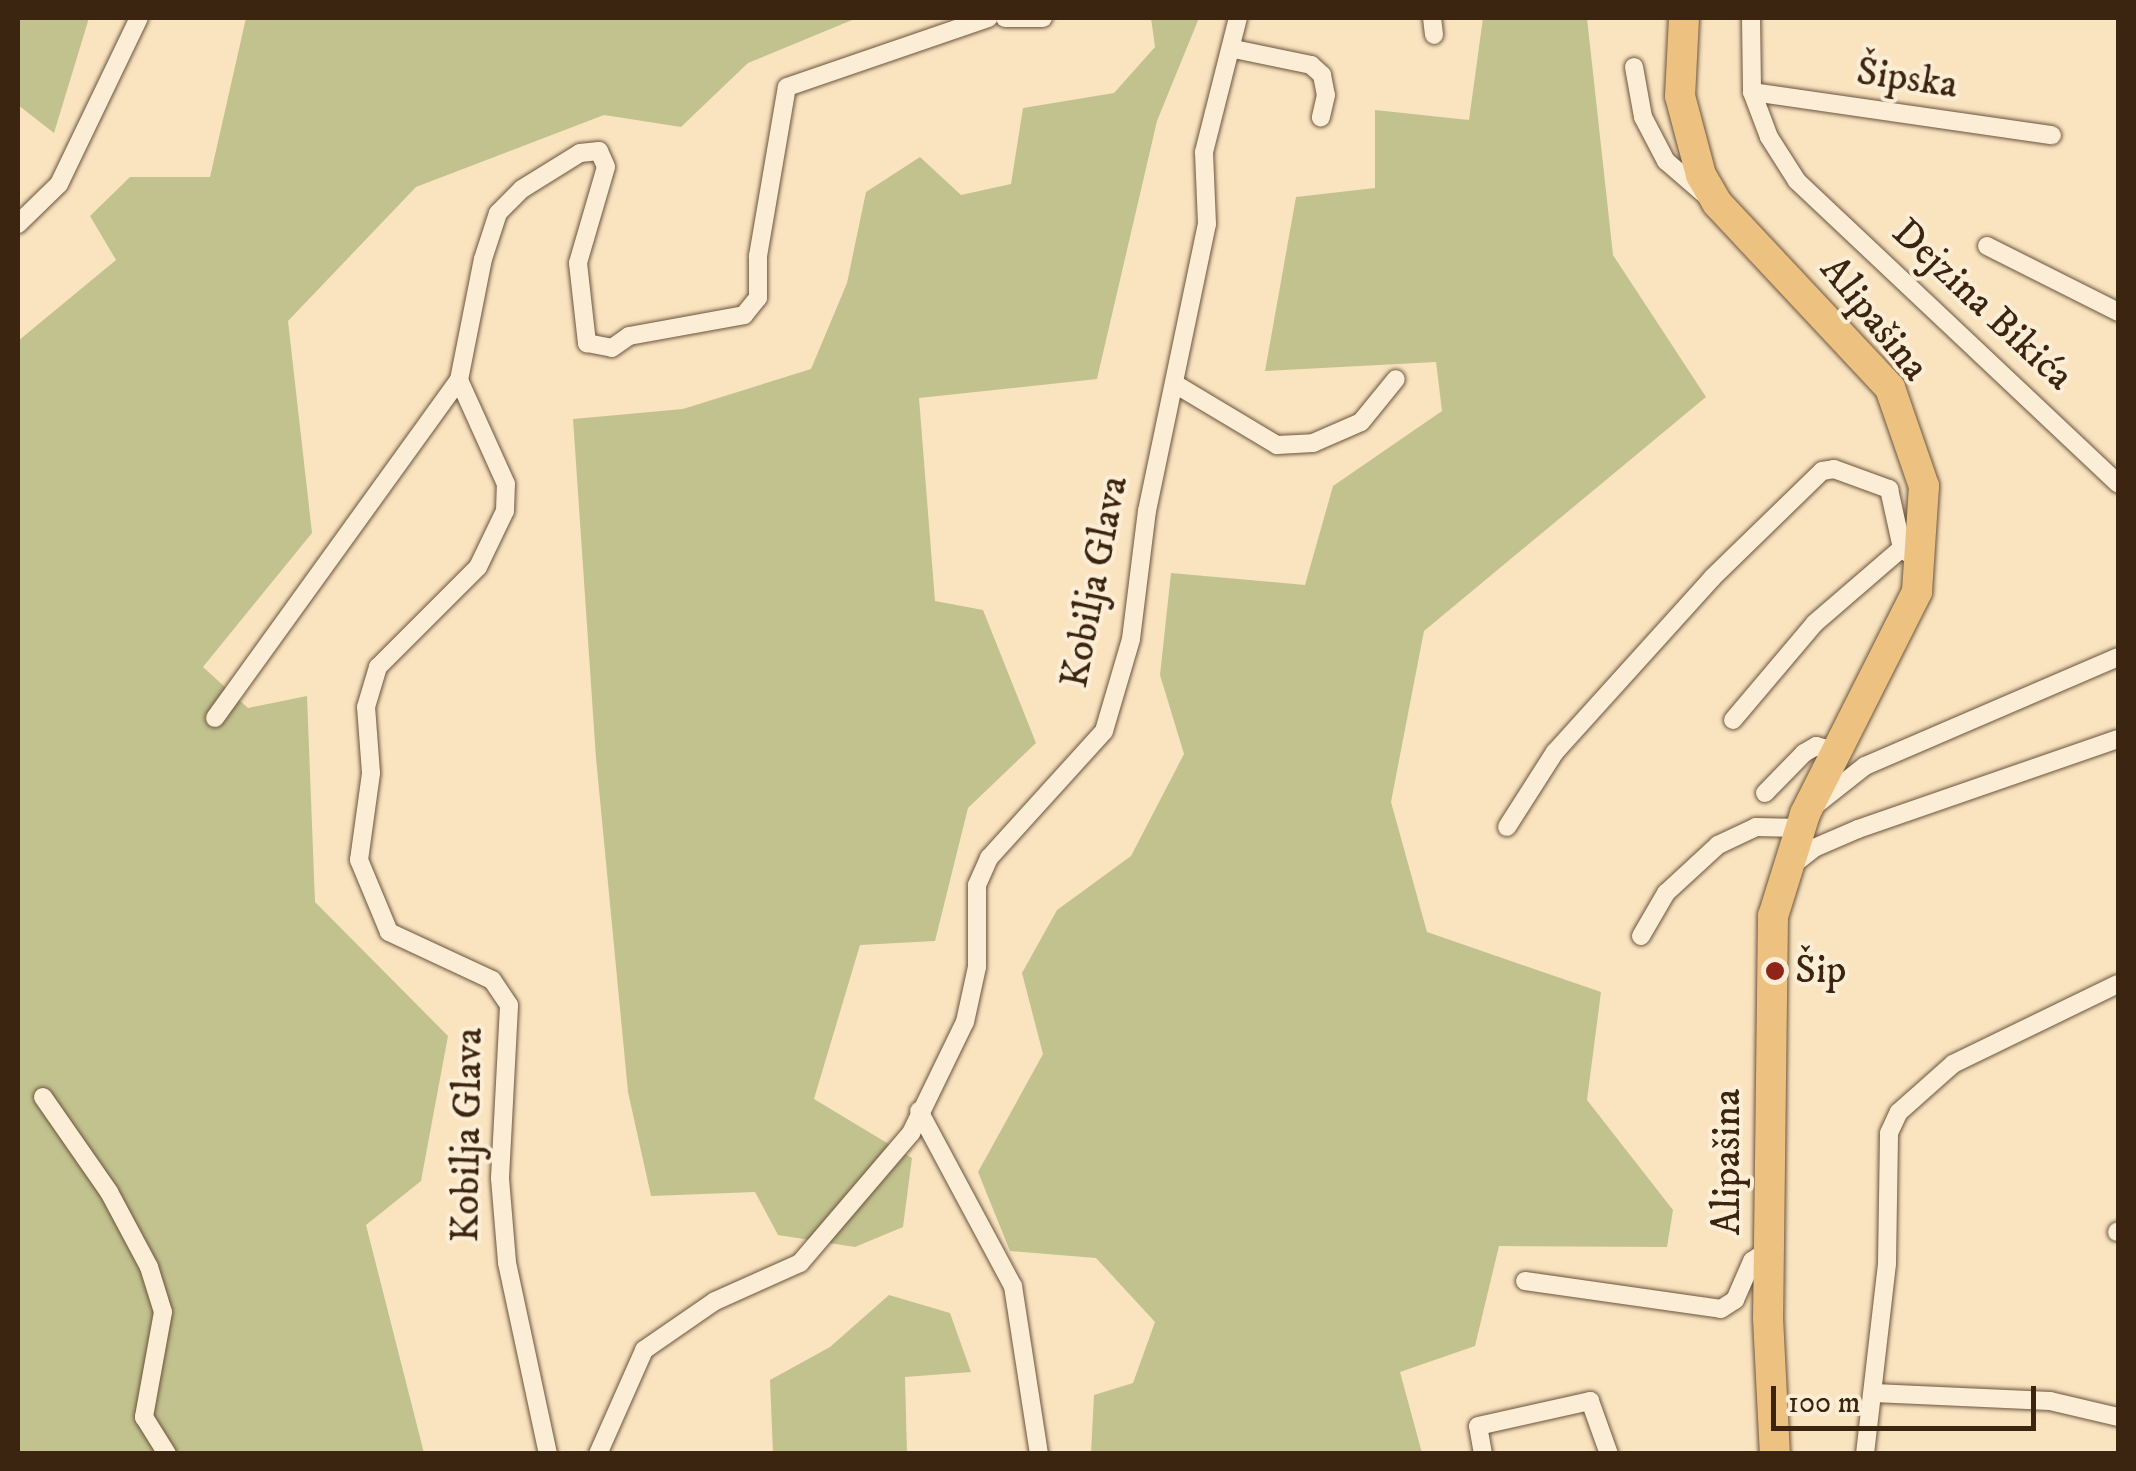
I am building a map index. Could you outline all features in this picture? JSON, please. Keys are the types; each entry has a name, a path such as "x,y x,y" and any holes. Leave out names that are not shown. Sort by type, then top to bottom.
{"main road":[{"name":"Alipašina","path":"1684,18 1680,96 1701,175 1717,203 1890,388 1924,486 1905,624 1834,750 1802,821 1783,872 1768,957 1768,1250 1775,1454"}],"street":[{"path":"18,224 59,184 139,18"},
{"path":"215,718 459,380 498,213 522,189 580,153 598,152 604,158 578,262 588,343 612,348 628,336 744,315 758,298 760,238 788,88 988,18"},
{"path":"1004,18 1044,18"},
{"name":"Kobilja Glava","path":"598,1454 644,1350 715,1301 800,1263 911,1133 965,1022 977,967 976,885 1010,834 1104,730 1118,693 1207,224 1204,152 1234,50 1238,18"},
{"path":"1751,18 1752,92"},
{"path":"1234,50 1311,65 1322,74 1326,95 1321,116"},
{"path":"1634,67 1642,117 1666,161 1717,203"},
{"name":"Šipska","path":"1752,92 2052,135"},
{"name":"Dejzina Bikića","path":"1752,92 1769,137 1797,181 2118,484"},
{"path":"1987,246 2118,312"},
{"path":"1175,384 1277,445 1313,444 1361,422 1396,379"},
{"name":"Kobilja Glava","path":"459,380 506,484 505,511 478,566 378,667 366,707 371,773 359,860 389,932 492,980 509,1005 500,1178 507,1262 548,1454"},
{"path":"1506,827 1554,752 1712,578 1822,471 1834,469 1889,489 1913,557 1815,623 1733,720"},
{"path":"1641,936 1666,893 1718,845 1756,827 1802,821 1865,766 2118,656"},
{"path":"1783,872 1814,848 1858,829 2118,738"},
{"path":"1764,792 1804,752 1816,746 1834,750"},
{"path":"1866,1454 1887,1262 1889,1133 1899,1112 1953,1064 2116,992"},
{"path":"43,1097 109,1192 149,1266 163,1312 144,1417 168,1454"},
{"path":"919,1111 1013,1286 1039,1454"},
{"path":"1525,1281 1722,1309 1734,1300 1752,1261 1768,1250"},
{"path":"1874,1393 2050,1401 2118,1417"},
{"path":"1483,1454 1478,1426 1590,1401 1609,1454"}],"green space":[{"path":"18,18 89,18 54,133 18,105"},
{"path":"246,18 857,18 748,63 681,127 604,115 416,187 288,321 312,533 203,667 248,708 307,696 315,902 448,1036 421,1181 366,1225 424,1453 18,1453 18,341 116,260 90,216 130,177 210,177"},
{"path":"1151,18 1199,18 1157,121 1097,379 919,398 935,601 983,610 1036,743 968,808 935,941 860,945 814,1099 912,1158 903,1227 855,1247 778,1235 755,1192 651,1196 628,1092 596,758 573,419 683,409 811,369 847,283 866,192 920,157 961,195 1011,184 1023,108 1114,93 1155,47"},
{"path":"1483,18 1587,18 1613,255 1706,397 1424,631 1391,802 1427,932 1601,992 1587,1100 1673,1210 1667,1247 1499,1246 1475,1346 1400,1372 1422,1453 1091,1453 1094,1395 1133,1383 1155,1322 1096,1258 1010,1251 978,1172 1043,1054 1022,973 1057,910 1131,856 1184,754 1160,675 1171,573 1305,585 1333,486 1442,411 1436,362 1265,371 1296,197 1375,188 1375,110 1469,120"},
{"path":"889,1295 950,1313 971,1372 905,1377 907,1453 773,1453 770,1380 830,1347"}],"place":[{"name":"Šip","path":"1775,971"}]}
